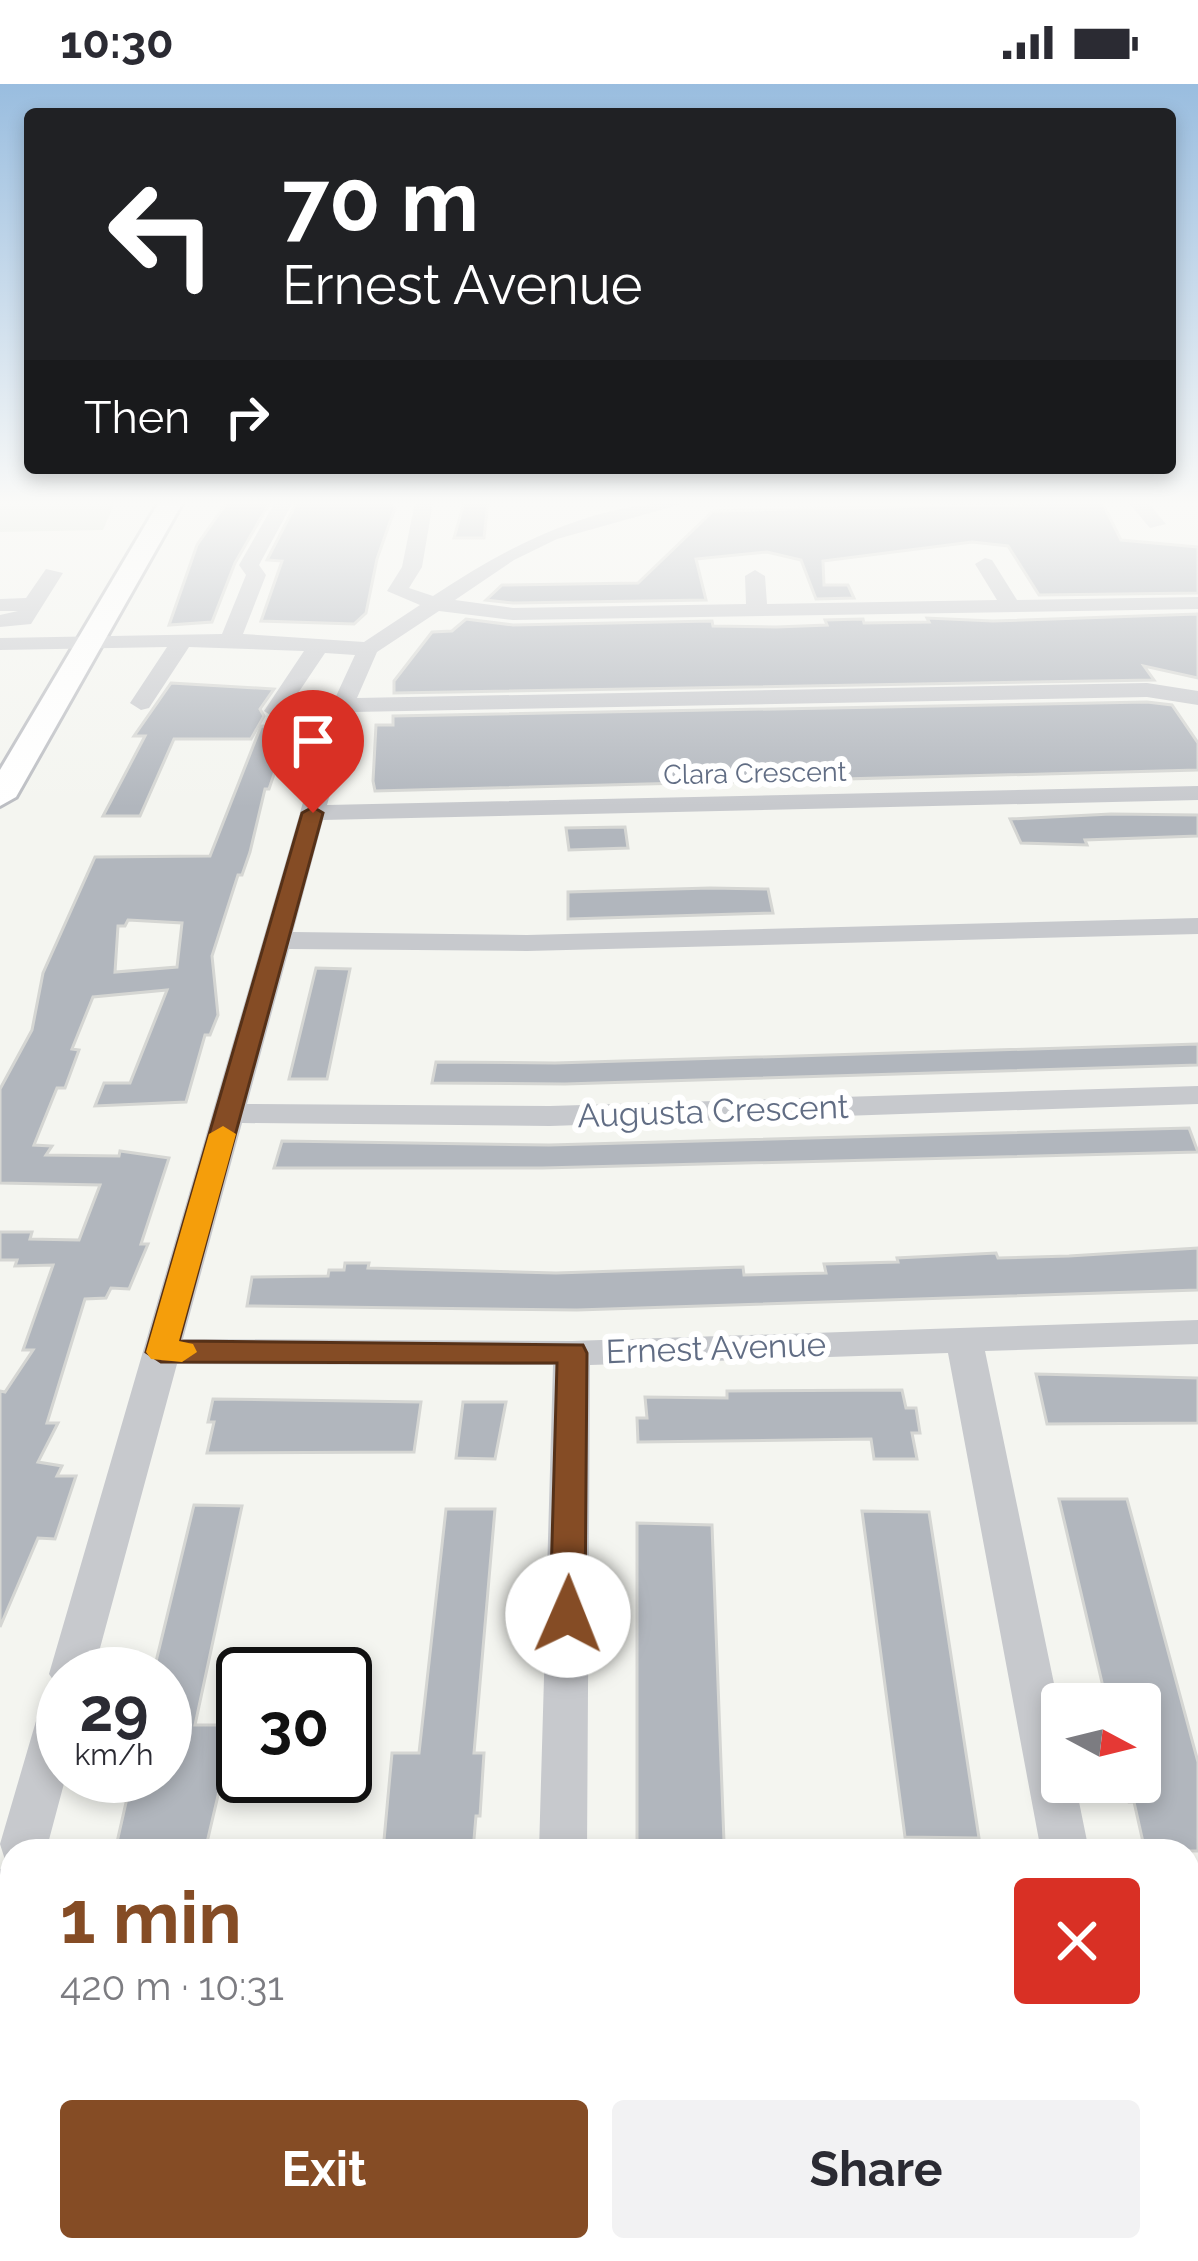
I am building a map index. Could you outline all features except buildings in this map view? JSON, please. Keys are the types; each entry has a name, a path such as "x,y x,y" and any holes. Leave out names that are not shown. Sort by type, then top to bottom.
{"main road":[{"path":"1,794 110,604"}],"street":[{"path":"0,604 32,604 24,620 0,620"},
{"path":"230,640 245,604"},
{"path":"79,1647 341,709 368,649 436,604 543,615 1142,604"},
{"path":"757,604 757,611"},
{"path":"141,703 183,640"},
{"path":"0,644 230,640 368,649"},
{"path":"319,645 275,710 1147,690 1198,698"},
{"name":"Clara Crescent","path":"313,813 1198,793"},
{"path":"277,940 526,944 1198,926"},
{"name":"Augusta Crescent","path":"228,1113 550,1116 1198,1095"},
{"name":"Ernest Avenue","path":"161,1352 572,1353 1198,1332"},
{"path":"964,1340 1063,1839"},
{"path":"563,1839 572,1353"},
{"path":"25,1839 36,1801"}],"slow traffic":[{"path":"182,1352 161,1352 223,1134"}],"route":[{"path":"313,813 161,1352 572,1353 568,1615"}]}
